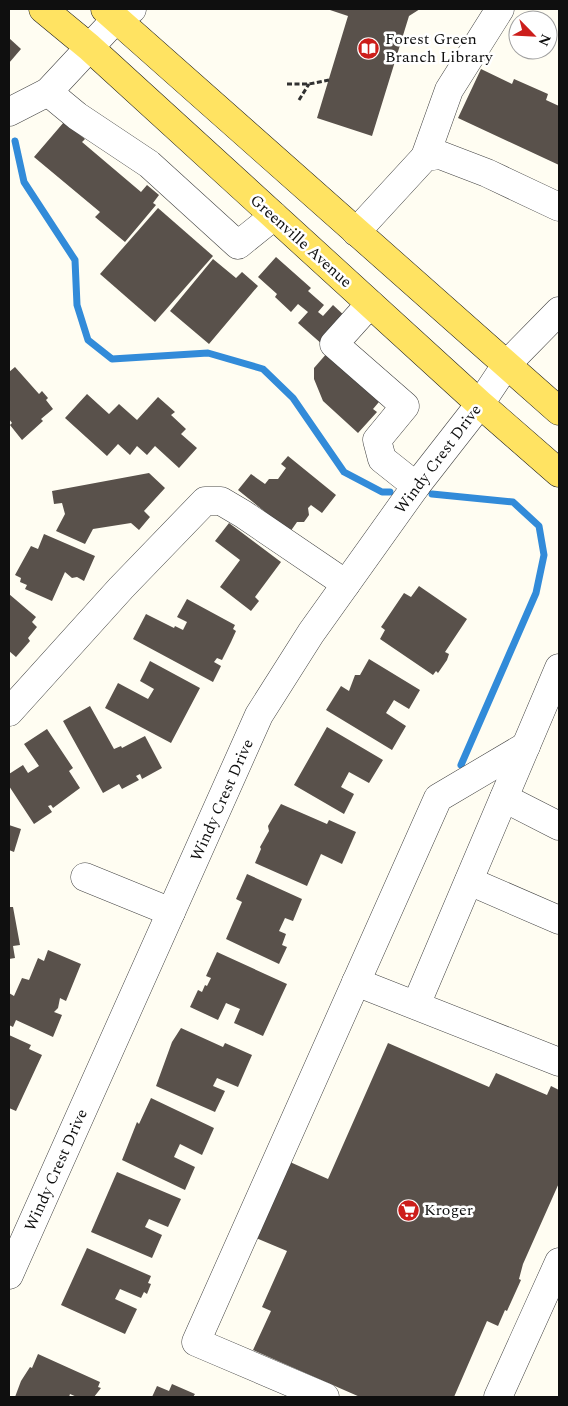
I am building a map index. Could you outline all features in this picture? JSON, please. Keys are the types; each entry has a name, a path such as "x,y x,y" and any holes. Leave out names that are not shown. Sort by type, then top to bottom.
{"main road":[{"name":"Greenville Avenue","path":"42,9 89,47 480,404 559,473"},
{"path":"117,12 356,232 559,411"}],"street":[{"path":"356,232 425,157 449,90 500,9"},
{"path":"9,112 48,92 89,47 117,12"},
{"path":"48,92 77,116 149,164 238,245 274,216"},
{"path":"425,157 440,155 487,173 559,207"},
{"path":"370,304 334,344 405,406 377,440 382,458 416,486"},
{"name":"Windy Crest Drive","path":"9,1276 259,715 311,633 416,486 480,404 506,366 559,311"},
{"path":"9,712 121,588 205,501 221,501 346,584"},
{"path":"416,1005 559,668"},
{"path":"325,1397 196,1342 438,798 526,746"},
{"path":"504,798 559,826"},
{"path":"85,877 171,912"},
{"path":"469,881 559,920"},
{"path":"356,982 559,1062"},
{"path":"498,1397 559,1262"}],"path":[{"path":"287,84 309,84 328,80"},
{"path":"299,100 309,84"}],"building":[{"name":"Forest Green Branch Library","path":"327,9 420,9 409,16 372,136 317,118 348,16"},
{"path":"9,38 21,49 9,63"},
{"path":"481,69 512,84 514,79 548,94 546,100 559,106 559,165 458,118"},
{"path":"64,122 85,139 82,142 141,192 147,185 159,195 153,203 156,205 125,242 95,217 100,212 34,157"},
{"path":"158,208 213,256 155,322 100,274"},
{"path":"276,257 311,288 308,291 324,305 318,312 323,316 333,305 347,318 323,345 298,323 308,312 298,304 291,312 275,297 277,294 258,277"},
{"path":"213,259 236,278 242,272 258,286 209,344 170,311"},
{"path":"328,352 384,396 373,409 377,412 358,433 323,401 314,379 314,368"},
{"path":"15,367 39,394 42,391 53,409 22,440 10,425 12,423 9,419 9,372"},
{"path":"87,394 109,414 119,404 137,420 158,397 175,412 171,415 186,429 181,434 197,448 179,468 155,446 147,455 137,446 130,455 118,444 107,456 65,418"},
{"path":"288,456 336,495 322,513 311,505 308,508 309,515 304,522 297,522 290,532 238,490 251,474 265,484 269,479 278,479 286,468 281,464"},
{"path":"149,473 165,488 144,511 150,517 139,530 131,523 93,529 85,544 56,531 65,514 62,503 54,504 52,491"},
{"path":"229,523 281,562 255,597 259,601 251,611 220,587 240,560 215,541"},
{"path":"44,534 95,556 84,581 77,577 72,578 65,572 52,601 25,589 27,585 20,582 21,578 15,575 31,546 38,549"},
{"path":"419,586 467,619 445,652 449,654 447,660 438,673 436,671 433,675 380,639 385,630 381,627 404,593 411,597"},
{"path":"9,594 36,617 32,622 37,627 28,638 30,641 16,657 9,651"},
{"path":"187,599 235,625 233,629 236,631 222,660 217,658 214,662 221,666 213,682 133,639 146,614 174,628 175,626 183,630 187,622 177,617"},
{"path":"369,659 420,690 409,709 394,700 386,713 406,726 392,750 326,710 341,686 349,691 355,675 360,675"},
{"path":"150,661 200,688 171,743 105,708 118,683 148,699 154,689 140,681"},
{"path":"90,706 114,749 121,746 122,748 145,736 162,768 142,779 140,774 136,776 139,780 122,789 119,784 103,793 63,721"},
{"path":"327,727 383,760 369,783 349,772 341,787 354,794 344,814 294,785"},
{"path":"47,729 73,768 69,771 80,788 53,808 51,805 48,806 52,812 34,824 9,786 9,774 23,765 28,773 39,766 24,744"},
{"path":"281,804 327,824 329,820 356,832 342,864 321,854 307,886 255,863 261,849 260,847 269,831 268,826"},
{"path":"9,825 21,829 14,852 9,850"},
{"path":"247,874 302,899 293,921 285,918 279,931 286,934 282,945 287,947 279,964 226,939 242,902 236,899"},
{"path":"9,907 13,907 20,945 13,946 15,958 9,959"},
{"path":"48,950 81,964 66,1001 60,998 58,1008 54,1012 62,1015 53,1037 16,1020 13,1027 9,1025 9,993 14,996 22,978 29,980 38,958 44,961"},
{"path":"217,952 287,984 263,1036 234,1023 240,1009 226,1003 218,1020 190,1007 198,990 202,992 211,978 206,976"},
{"path":"181,1028 223,1047 225,1043 252,1055 238,1087 217,1078 213,1086 225,1091 215,1112 156,1086 172,1042"},
{"path":"9,1035 31,1045 29,1049 42,1055 16,1111 9,1108"},
{"name":"Kroger","path":"388,1043 489,1087 496,1073 547,1095 551,1086 559,1090 559,1183 523,1264 519,1279 521,1280 507,1311 505,1310 498,1326 487,1321 454,1397 360,1397 253,1350 271,1311 262,1307 287,1251 256,1238 290,1162 328,1179"},
{"path":"151,1098 214,1128 202,1155 180,1144 174,1157 195,1167 185,1190 122,1160 137,1122 139,1124"},
{"path":"117,1172 181,1199 168,1227 149,1219 145,1227 162,1235 152,1258 91,1232"},
{"path":"87,1248 151,1276 148,1283 151,1284 147,1294 144,1292 141,1298 120,1289 115,1299 137,1309 125,1334 61,1305"},
{"path":"38,1354 100,1382 98,1387 101,1388 94,1397 77,1397 70,1394 69,1397 15,1397 21,1381 30,1367 32,1368"},
{"path":"172,1384 195,1394 193,1397 152,1397 157,1386 169,1391"}],"waterway":[{"path":"15,141 24,182 75,260 77,305 88,340 112,359 208,353 263,369 293,398 344,472 382,492 390,492"},
{"path":"432,494 513,502 539,526 544,555 536,593 461,765"}],"place":[{"name":"Forest Green Branch Library","path":"369,48"},
{"name":"Kroger","path":"408,1210"}]}
